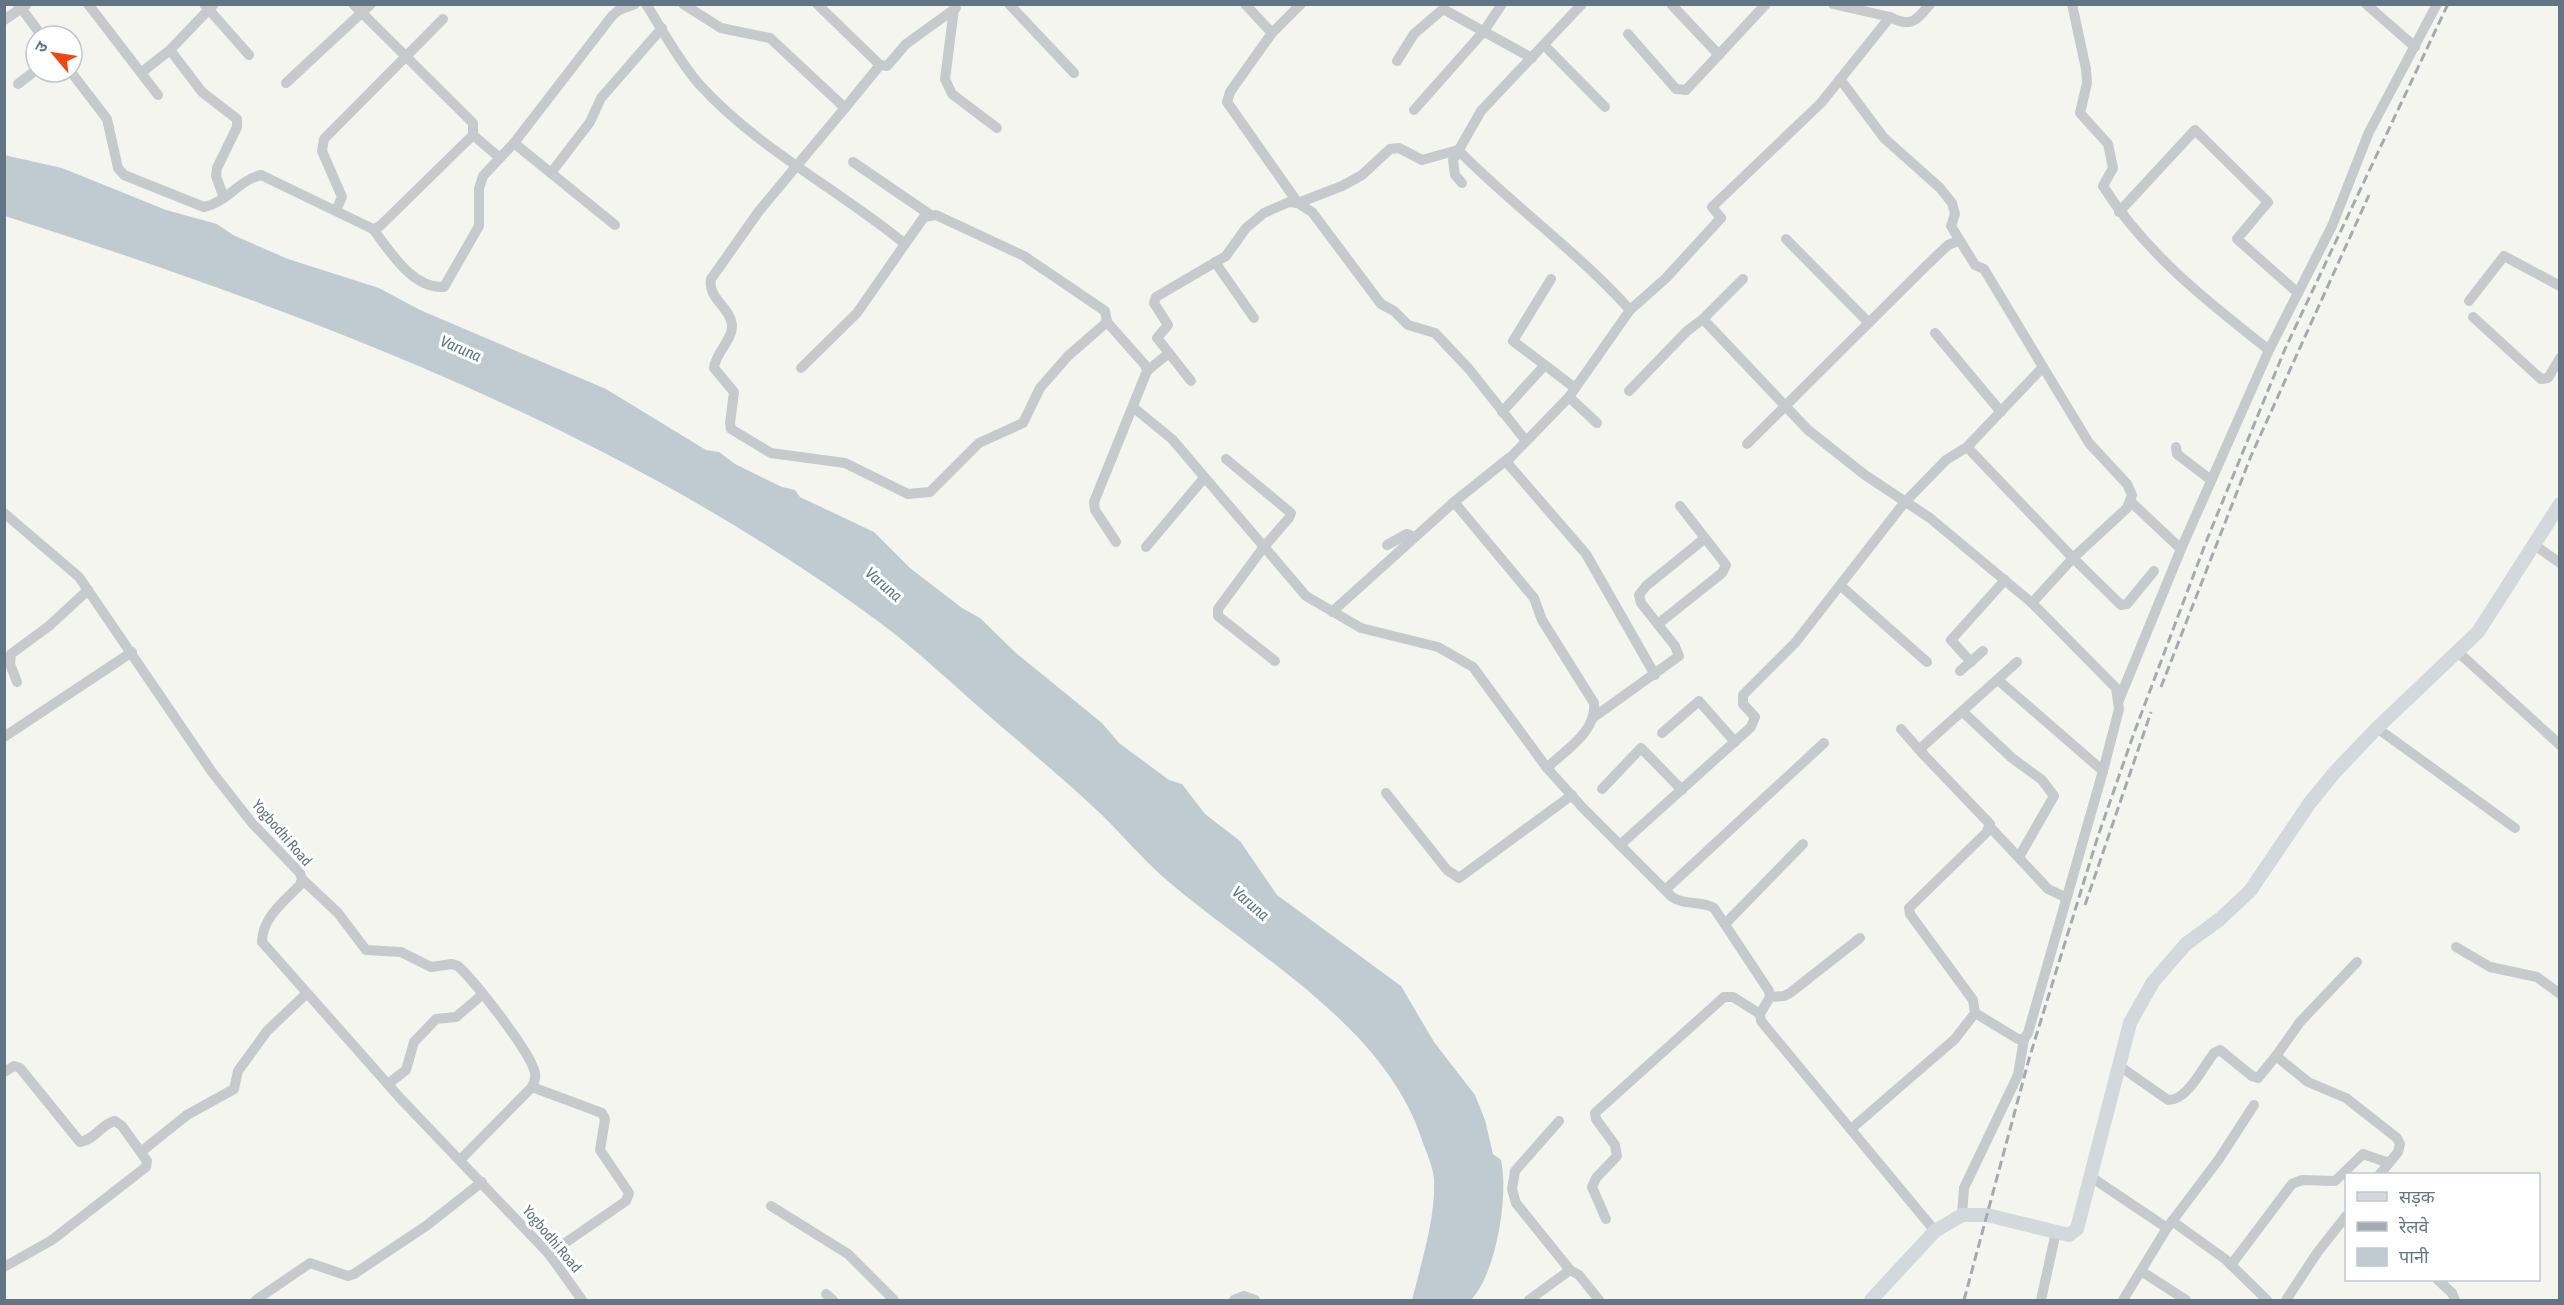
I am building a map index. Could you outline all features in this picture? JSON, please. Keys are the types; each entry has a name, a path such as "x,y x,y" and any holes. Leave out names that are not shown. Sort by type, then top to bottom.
{"street":[{"path":"88,4 158,95"},
{"path":"353,4 473,123 473,135 380,226 373,229"},
{"path":"286,83 371,4"},
{"path":"80,84 107,119 118,168 124,175 204,207 214,206 252,177 261,175 373,229 410,274 436,287 444,287 479,226 480,182 514,143 612,16 619,10 635,4"},
{"path":"646,4 699,84 795,166 905,244"},
{"path":"683,4 721,28 770,38 845,108"},
{"path":"817,4 880,65 887,66 906,44 957,7"},
{"path":"1009,4 1074,73"},
{"path":"1245,4 1272,33"},
{"path":"1301,4 1272,33 1230,92 1227,102 1298,203 1317,218 1381,304 1394,311 1408,325 1435,333 1526,441"},
{"path":"1414,110 1484,31 1502,4"},
{"path":"1462,183 1452,167 1458,150 1486,104 1582,4"},
{"path":"1671,4 1719,55"},
{"path":"1628,34 1672,85 1681,90 1692,85 1766,4"},
{"path":"1833,4 1890,17 1902,24 1910,22 1930,4"},
{"path":"2072,4 2086,69 2080,113 2108,144 2113,168 2103,186 2119,212 2198,294 2269,350"},
{"path":"2366,4 2415,47"},
{"path":"1962,1215 1964,1188 2018,1075 2024,1039 2028,1033 2065,897 2103,771 2119,700 2181,549 2269,350 2332,226 2369,132 2437,4"},
{"path":"4,20 22,6 34,24"},
{"path":"142,72 170,50 209,6 249,56"},
{"path":"957,7 945,79 947,87 952,94 997,128"},
{"path":"1397,61 1414,34 1441,7 1532,58"},
{"path":"1332,612 1454,502 1509,458 1572,393 1630,310 1666,278 1721,218 1712,207 1821,103 1890,17"},
{"path":"336,210 342,197 322,151 324,139 443,19"},
{"path":"551,173 590,122 601,98 662,28"},
{"path":"1544,45 1605,107"},
{"path":"170,50 202,92 237,119 237,127 217,168 216,176 224,198"},
{"path":"880,65 759,211 710,284 732,321 732,328 714,362 714,369 734,392 731,429 771,453 845,463 908,494 930,492 979,444 1023,423 1040,388 1068,356 1107,322"},
{"path":"18,84 24,79"},
{"path":"1840,79 1884,138 1940,188 1952,203 1955,214 1951,226 1958,241 1975,265 1984,268 2089,443 2127,484 2131,502 2181,549"},
{"path":"2119,212 2195,130 2268,202 2237,239 2298,293"},
{"path":"473,135 500,158"},
{"path":"514,143 615,225"},
{"path":"1191,381 1157,338 1168,322 1155,306 1155,299 1230,252 1246,228 1264,213 1279,205 1298,203 1342,186 1362,175 1393,148 1422,160 1458,150"},
{"path":"1458,150 1504,195 1612,290 1630,310"},
{"path":"853,162 929,214 1024,256 1105,311 1107,322 1145,365 1147,371"},
{"path":"801,368 858,313 924,217 929,214"},
{"path":"1786,239 1869,323"},
{"path":"1747,444 1941,252 1958,241"},
{"path":"2469,301 2500,260 2508,256 2559,286"},
{"path":"1215,262 1254,318"},
{"path":"1551,279 1513,341 1572,393 1597,423"},
{"path":"1629,391 1743,279"},
{"path":"2473,317 2541,379 2548,378 2559,358"},
{"path":"1703,319 1786,405 1798,421 1850,464 1904,503 1930,518 2032,603 2105,675 2116,688 2119,700"},
{"path":"1935,333 2001,412"},
{"path":"1116,542 1095,510 1094,502 1111,456 1134,408 1147,371 1169,353"},
{"path":"1502,412 1544,366"},
{"path":"1620,845 1736,742 1755,721 1743,704 1743,695 1795,644 1904,503 1946,460 1967,447 2043,367"},
{"path":"1134,408 1172,439 1306,596 1361,628 1438,647 1473,667 1546,768 1620,845 1679,902 1707,903 1714,908 1767,986 1770,997 1760,1014 1761,1021 1935,1231"},
{"path":"1967,447 2073,558 2121,604 2127,604 2154,571"},
{"path":"2176,447 2177,454 2211,480"},
{"path":"1509,458 1509,465 1586,554 1655,675"},
{"path":"1226,459 1290,510 1289,518 1263,548 1218,609 1218,616 1275,661"},
{"path":"1146,547 1204,478"},
{"path":"1454,502 1534,598 1542,620 1594,703 1594,717 1587,731 1546,768"},
{"path":"2032,603 2073,558 2131,502"},
{"path":"1871,1300 1935,1231 1962,1215 1987,1215 2069,1235 2077,1229 2118,1065 2137,1008 2164,967 2186,944 2220,919 2250,891 2309,804 2377,728 2458,652 2485,622 2559,504"},
{"path":"1658,624 1725,569 1725,563 1680,506"},
{"name":"Yogbodhi Road","path":"4,513 69,567 88,590 212,772 252,823 300,873 302,879 300,885 269,917 262,934 262,942 388,1084 549,1254 582,1300"},
{"path":"1387,545 1407,534 1415,537"},
{"path":"1594,717 1655,675 1680,654 1641,603 1639,595 1646,586 1704,539"},
{"path":"2534,544 2559,563"},
{"path":"1971,662 1951,640 2005,580"},
{"path":"1841,586 1927,662"},
{"path":"17,682 10,664 11,654 49,626 88,590"},
{"path":"1960,671 1983,651"},
{"path":"4,737 132,652"},
{"path":"2458,652 2559,745"},
{"path":"1923,753 1923,744 1963,712 2017,662"},
{"path":"1998,680 2103,771"},
{"path":"1662,733 1699,701 1736,742"},
{"path":"1963,712 2012,758 2042,780 2054,796 2019,858"},
{"path":"2377,728 2516,828"},
{"path":"1901,729 1988,819 1990,827 2048,889 2065,897"},
{"path":"1665,890 1824,743"},
{"path":"1602,789 1641,748 1682,790"},
{"path":"1386,793 1447,870 1459,878 1572,795"},
{"path":"1851,1129 1955,1039 1975,1013 1973,1000 1910,914 1909,908 1990,827"},
{"path":"1725,924 1803,844"},
{"path":"302,879 338,914 366,950 401,952 431,967 452,964 465,972 498,1012 532,1066 535,1079 532,1087 460,1160"},
{"path":"1770,997 1790,993 1860,938"},
{"path":"2456,947 2490,967 2537,977 2559,994"},
{"path":"2118,1065 2168,1100 2176,1100 2183,1095 2214,1053 2220,1050 2252,1076 2258,1078 2300,1022 2357,962"},
{"path":"142,1151 188,1115 234,1089 238,1071 267,1031 306,994"},
{"path":"388,1084 406,1070 414,1042 436,1019 456,1017 483,994"},
{"path":"1606,1219 1592,1186 1596,1178 1617,1156 1617,1150 1596,1119 1595,1113 1724,997 1733,997 1760,1014"},
{"path":"1975,1013 2018,1039 2024,1039"},
{"path":"2276,1056 2307,1082 2346,1098 2397,1138 2400,1144 2398,1152 2381,1173"},
{"path":"4,1072 15,1066 20,1068 80,1142 87,1141 109,1122 115,1121 142,1151 147,1161 146,1167 52,1240 4,1267"},
{"path":"532,1087 602,1113 605,1119 600,1150 629,1193 626,1201 549,1254"},
{"path":"2123,1300 2169,1224 2219,1160 2254,1105"},
{"path":"1559,1121 1515,1171 1512,1189 1516,1203 1570,1270 1579,1275 1599,1300"},
{"path":"2231,1264 2292,1184 2302,1180 2335,1181 2363,1154 2389,1163"},
{"path":"2091,1177 2231,1264 2267,1300"},
{"path":"256,1300 310,1263 348,1276 354,1274 426,1226 482,1182"},
{"path":"771,1206 843,1250 894,1300"},
{"path":"2286,1300 2316,1253 2345,1217"},
{"path":"2041,1300 2056,1232"},
{"path":"1529,1300 1570,1270"},
{"path":"2141,1271 2186,1300"},
{"path":"2439,1281 2452,1293 2455,1300"},
{"path":"1234,1300 1244,1296 1255,1300"}],"water":[{"name":"Varuna","path":"4,155 62,168 166,210 217,224 233,235 288,259 379,288 420,310 606,389 706,450 719,452 735,464 782,487 795,490 800,497 874,532 910,568 962,608 980,618 1016,653 1102,723 1119,743 1169,780 1182,784 1205,814 1240,841 1277,895 1401,986 1434,1042 1475,1095 1485,1120 1493,1154 1501,1160 1502,1213 1494,1254 1480,1288 1471,1300 1412,1300 1433,1209 1434,1179 1430,1161 1405,1101 1379,1062 1348,1027 1312,994 1162,876 1088,802 879,622 779,553 676,491 569,435 459,384 347,337 234,294 5,216"}],"railway":[{"path":"1964,1300 2029,1059 2098,836 2134,733 2206,542 2285,349 2448,4"},
{"path":"2161,687 2251,456 2369,195"},
{"path":"2085,905 2151,712"}]}
